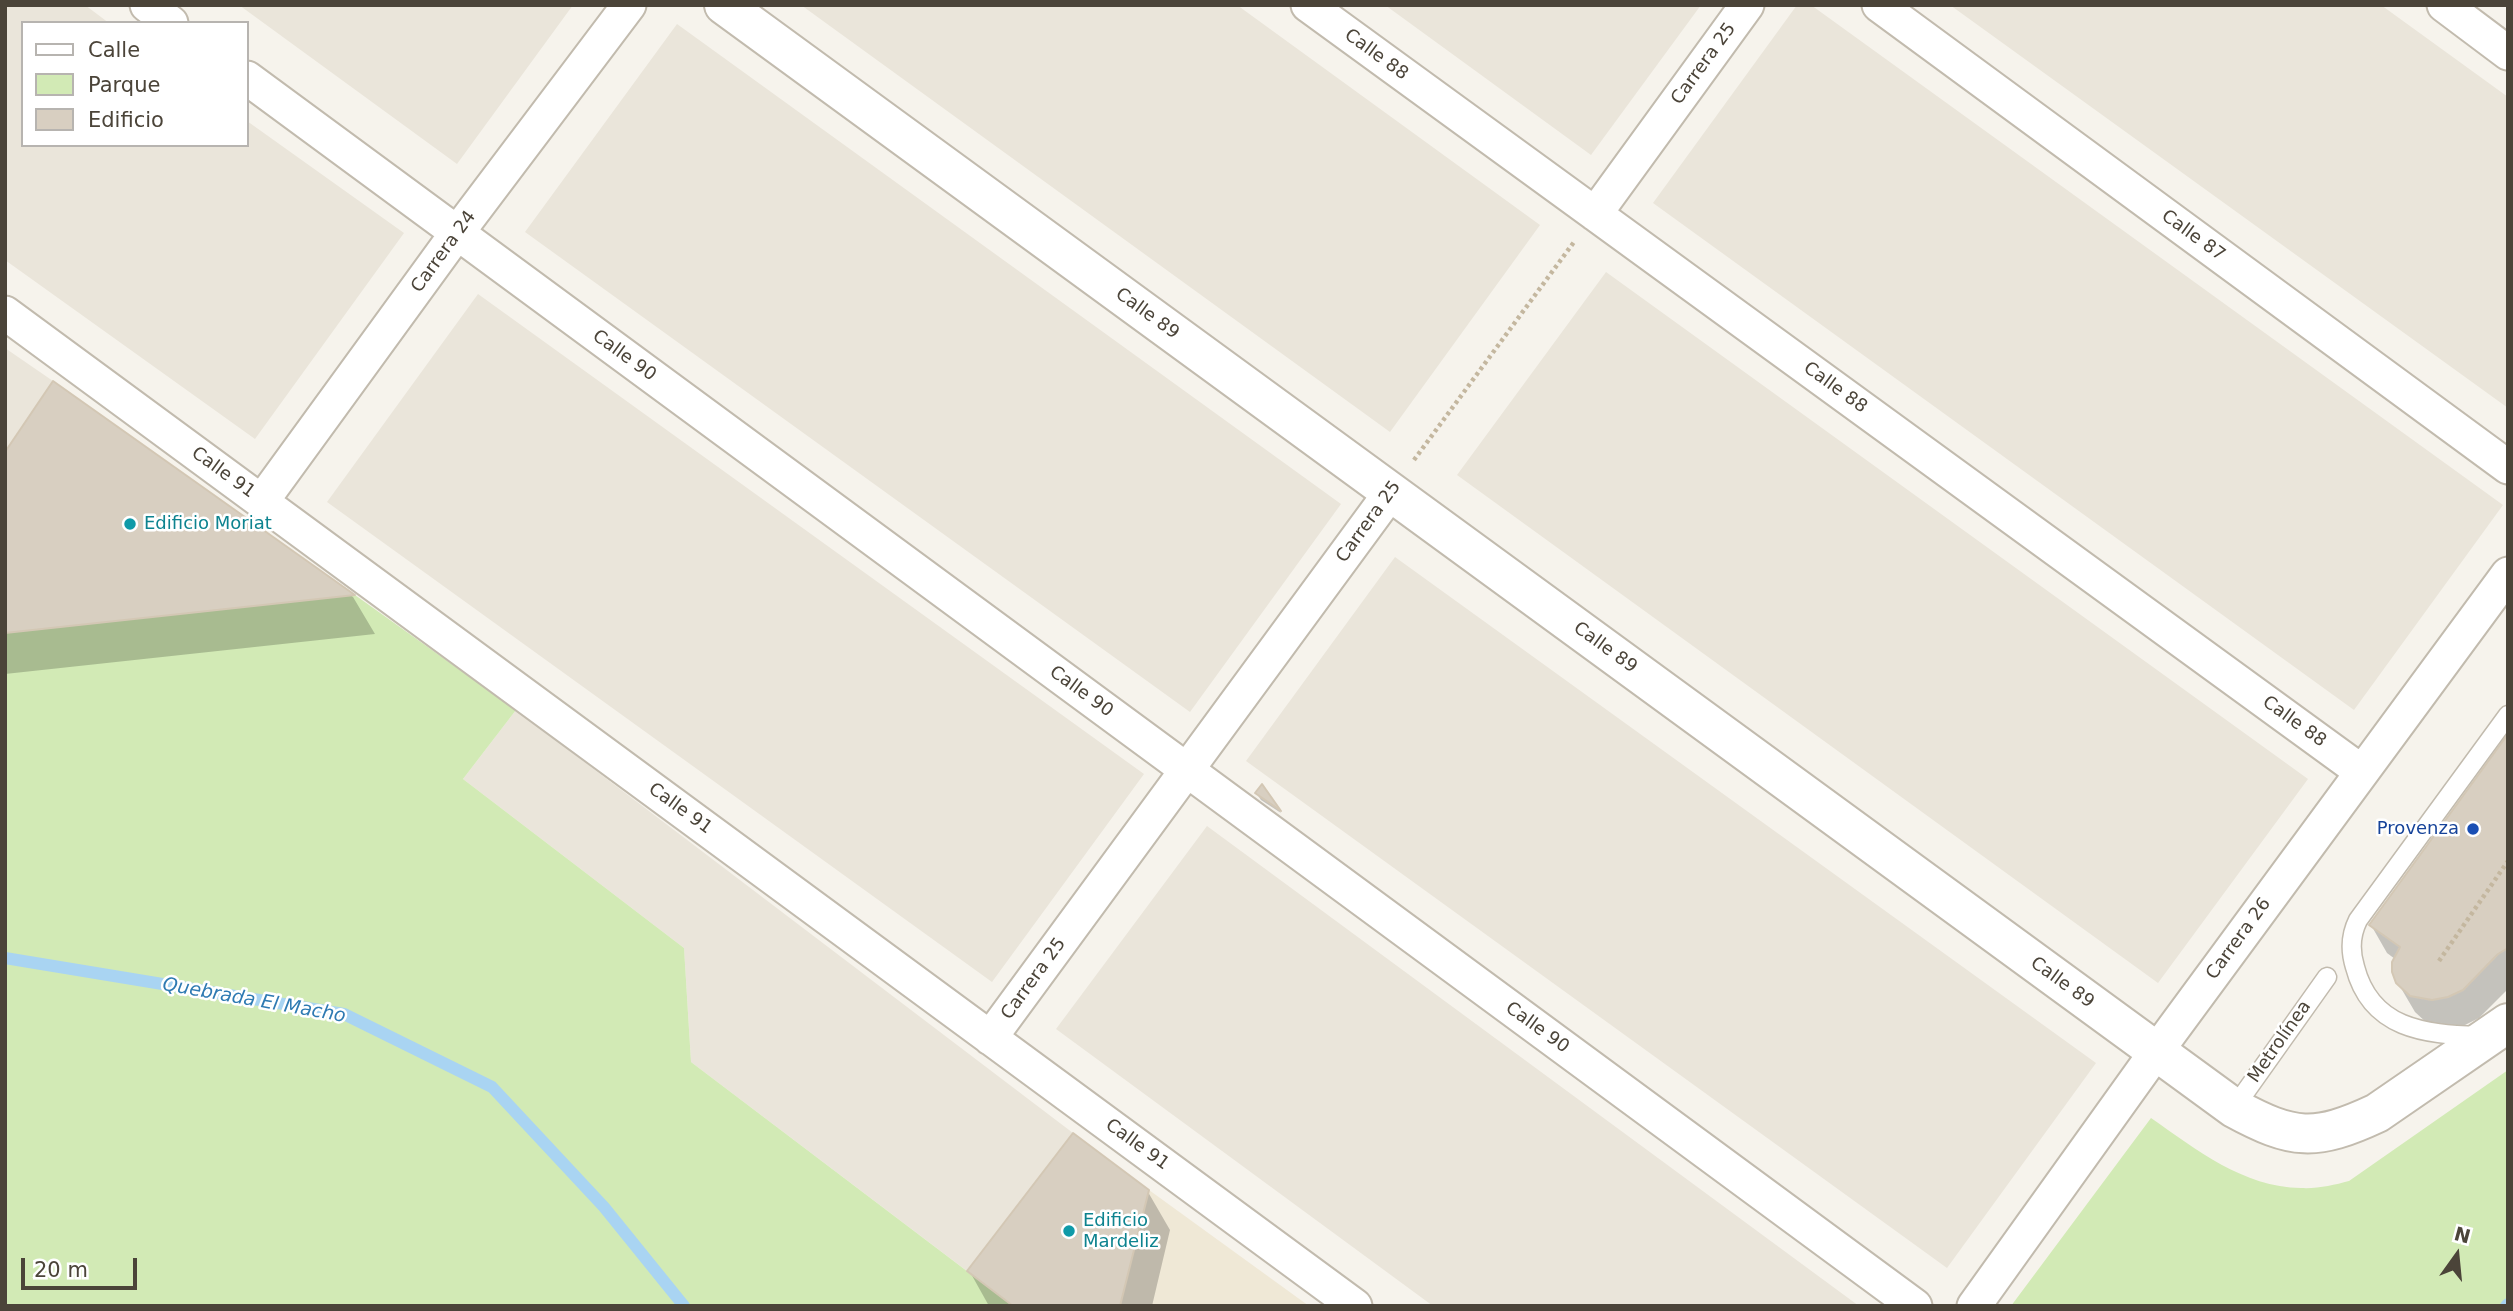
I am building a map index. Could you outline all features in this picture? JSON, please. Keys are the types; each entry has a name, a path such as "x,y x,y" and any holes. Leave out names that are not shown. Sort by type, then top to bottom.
{"street":[{"path":"147,5 168,21"},
{"name":"Carrera 24","path":"262,501 457,233 629,5"},
{"name":"Calle 89","path":"724,5 2234,1108 2263,1124 2295,1134 2328,1132 2377,1113 2499,1030"},
{"name":"Calle 88","path":"1307,5 2362,772"},
{"name":"Carrera 25","path":"1595,214 1747,5"},
{"name":"Calle 87","path":"1879,5 2508,467"},
{"path":"2444,5 2508,53"},
{"name":"Calle 90","path":"248,79 1915,1306"},
{"name":"Calle 91","path":"5,313 1355,1306"},
{"name":"Carrera 25","path":"990,1038 1391,492"},
{"name":"Carrera 26","path":"1974,1306 2156,1052 2508,574"}],"lane":[{"path":"2499,1030 2432,1034 2393,1021 2381,1012 2357,978 2352,941 2358,920 2508,715"},
{"name":"Metrolínea","path":"2234,1108 2327,977"}],"path":[{"name":"Carrera 25","path":"1391,492 1595,214"},
{"path":"2439,961 2508,861"}],"shaded area":[{"path":"5,5 85,5 106,21 21,21 21,147 248,147 248,122 404,233 255,439 5,260"},
{"path":"239,5 573,5 457,164"},
{"path":"801,5 1237,5 1540,225 1390,432"},
{"path":"1385,5 1701,5 1591,155"},
{"path":"1797,5 1811,5 2503,505 2354,710 1653,203"},
{"path":"1950,5 2381,5 2508,97 2508,408"},
{"path":"677,24 1341,504 1190,712 525,232"},
{"path":"1606,272 2308,779 2158,983 1457,475"},
{"path":"478,294 1144,774 992,982 327,502"},
{"path":"5,348 53,381 5,452"},
{"path":"1395,557 2096,1063 1947,1268 1246,761"},
{"path":"516,710 1073,1133 967,1271 691,1062 684,948 463,779"},
{"path":"1207,826 1859,1306 1433,1306 1056,1029"},
{"path":"1149,1190 1309,1306 1120,1306"}],"green space":[{"path":"355,595 516,710 463,779 684,948 691,1062 1013,1306 5,1306 5,633"},
{"path":"2508,1070 2508,1306 2011,1306 2151,1118 2203,1154 2240,1174 2280,1186 2319,1187 2349,1181"}],"building":[{"name":"Edificio Moriat","path":"53,381 355,595 5,633 5,452"},
{"name":"Provenza","path":"2508,734 2508,948 2498,954 2463,990 2432,1000 2410,996 2396,983 2392,972 2392,962 2400,947 2369,925"},
{"path":"1262,784 1281,811 1255,793"},
{"name":"Edificio Mardeliz","path":"1073,1133 1149,1190 1120,1306 1013,1306 967,1271"}],"waterway":[{"name":"Quebrada El Macho","path":"5,958 344,1014 492,1087 604,1207 684,1306"}],"place":[{"name":"Edificio Moriat","path":"130,524"},
{"name":"Provenza","path":"2473,829"},
{"name":"Edificio Mardeliz","path":"1069,1231"}]}
